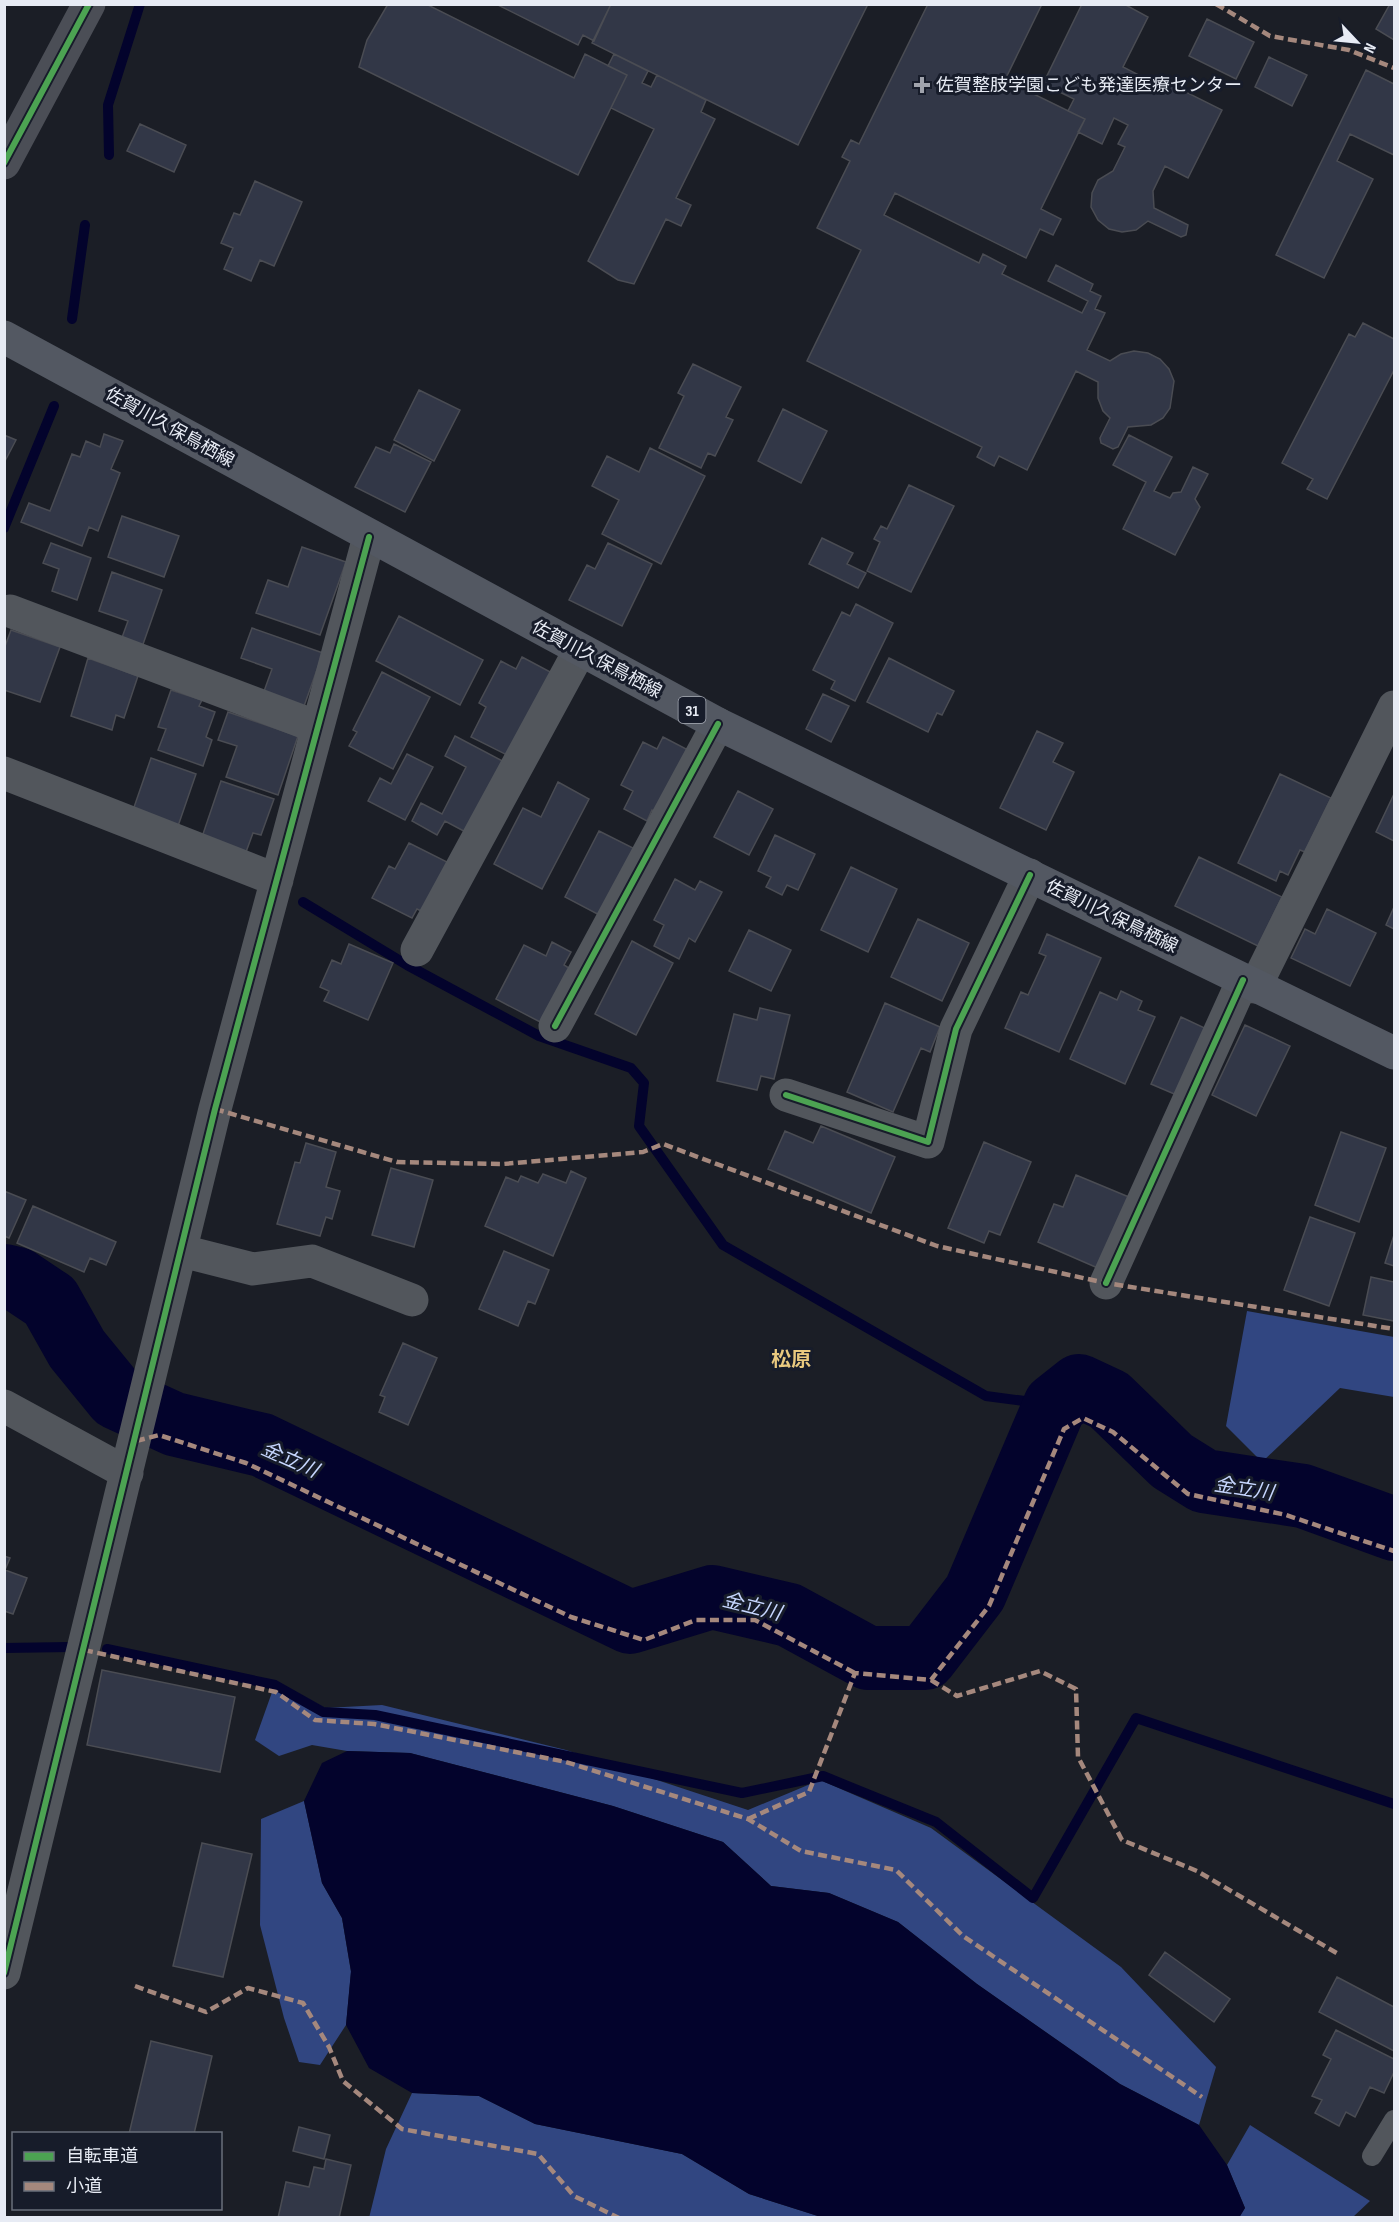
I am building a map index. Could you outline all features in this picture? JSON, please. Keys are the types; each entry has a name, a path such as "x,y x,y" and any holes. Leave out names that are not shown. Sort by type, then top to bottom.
{"main road":[{"name":"佐賀川久保鳥栖線","path":"4,337 369,537 718,724 1395,1053"}],"street":[{"path":"4,162 89,4"},
{"path":"4,1973 136,1441 215,1109 369,537"},
{"path":"10,611 318,727"},
{"path":"417,950 580,650"},
{"path":"1106,1283 1249,984 1395,707"},
{"path":"555,1026 718,724"},
{"path":"4,772 277,880"},
{"path":"786,1095 928,1142 956,1029 1030,875"},
{"path":"182,1251 253,1269 312,1261 411,1300"},
{"path":"4,1406 127,1473"}],"lane":[{"path":"1372,2156 1395,2120"}],"shaded area":[{"path":"1247,1311 1394,1337 1394,1397 1340,1388 1262,1462 1226,1426"},
{"path":"276,1681 325,1708 382,1705 566,1750 748,1810 820,1780 931,1828 1121,1967 1216,2067 1199,2125 1120,2084 977,1984 898,1922 829,1893 771,1886 723,1842 613,1806 410,1753 347,1751 312,1745 279,1756 255,1740"},
{"path":"347,1751 410,1753 613,1806 723,1842 771,1886 829,1893 898,1922 977,1984 1120,2084 1199,2125 1227,2165 1245,2208 1239,2218 821,2217 749,2194 682,2154 535,2124 479,2096 412,2093 369,2068 346,2025 351,1971 342,1918 322,1883 304,1801 322,1763"},
{"path":"304,1801 322,1883 342,1918 351,1972 346,2025 320,2065 299,2062 284,2018 260,1925 261,1819"},
{"path":"412,2093 479,2096 535,2124 682,2154 749,2194 821,2217 369,2218 386,2149"},
{"path":"1250,2125 1370,2201 1353,2217 1239,2217 1245,2208 1227,2165"}],"building":[{"path":"388,4 426,4 574,78 585,54 627,75 578,175 359,67 367,40"},
{"path":"496,4 611,4 594,41 583,35 578,45"},
{"path":"611,4 868,4 798,145 592,43"},
{"path":"928,4 1042,4 1005,80 1085,119 1041,209 1061,219 1053,235 1040,229 1026,258 895,193 884,215 979,263 983,254 1006,266 1002,274 1082,313 1088,301 1048,281 1056,265 1093,284 1090,291 1101,296 1095,309 1105,313 1087,350 1110,361 1121,354 1134,351 1148,353 1160,359 1169,369 1174,381 1170,408 1163,418 1151,425 1128,427 1118,447 1113,449 1101,443 1100,438 1110,418 1103,411 1098,398 1098,382 1076,371 1027,470 999,456 994,466 977,457 982,447 807,361 861,250 817,228 850,161 842,157 851,140 859,144"},
{"path":"1082,4 1124,4 1148,17 1123,67 1154,83 1156,77 1222,110 1188,178 1165,166 1153,191 1154,208 1188,225 1186,235 1181,237 1148,221 1136,230 1122,232 1109,229 1098,220 1091,207 1092,193 1098,180 1113,171 1125,147 1118,144 1128,125 1114,118 1102,144 1078,132 1085,119 1068,111 1074,99 1043,84"},
{"path":"1390,4 1394,4 1394,40 1376,29"},
{"path":"1207,19 1254,42 1236,79 1189,56"},
{"path":"614,54 648,71 642,83 651,87 657,75 706,100 701,112 715,119 676,198 691,205 681,226 666,219 634,284 618,280 588,261 654,129 611,108 627,75 608,66"},
{"path":"1269,57 1307,75 1292,106 1255,87"},
{"path":"1366,70 1394,84 1394,155 1350,134 1337,161 1373,179 1324,278 1276,255"},
{"path":"140,124 186,145 174,172 127,151"},
{"path":"255,181 302,202 274,266 260,260 251,281 224,269 233,248 221,243 234,213 240,215"},
{"path":"1363,323 1394,339 1394,370 1327,499 1307,489 1313,479 1282,463 1349,334 1355,337"},
{"path":"693,364 741,387 726,417 733,420 715,456 708,453 701,468 659,448 684,396 678,393"},
{"path":"419,390 460,410 434,461 394,440"},
{"path":"783,409 827,431 801,483 758,461"},
{"path":"104,434 123,441 111,469 120,473 98,531 89,527 82,546 21,522 29,503 50,511 72,454 80,457 86,441 100,447"},
{"path":"4,435 16,440 4,463"},
{"path":"1129,435 1172,457 1154,491 1170,498 1173,493 1181,492 1193,467 1208,474 1195,499 1200,507 1175,555 1123,529 1146,482 1113,465"},
{"path":"394,444 431,462 405,512 355,487 376,447 390,453"},
{"path":"650,448 705,476 661,564 602,534 619,500 592,486 607,456 639,472"},
{"path":"909,485 954,506 911,592 867,571 880,542 874,539 881,526 887,529"},
{"path":"122,516 179,536 164,577 108,557"},
{"path":"822,538 853,553 847,564 866,573 858,588 809,564"},
{"path":"51,543 91,558 77,600 52,591 59,569 43,563"},
{"path":"608,543 652,564 622,626 569,600 587,565 595,569"},
{"path":"302,547 346,562 320,635 256,613 268,580 288,587"},
{"path":"112,572 162,590 141,650 120,643 128,621 99,611"},
{"path":"856,604 893,623 855,701 831,689 835,681 813,670 842,612 850,616"},
{"path":"399,616 483,660 460,705 376,661"},
{"path":"252,628 323,653 303,709 263,694 272,669 241,658"},
{"path":"11,630 60,647 40,702 4,690 4,649"},
{"path":"522,657 556,675 513,758 471,737 486,707 479,703 501,661 516,669"},
{"path":"88,658 138,676 124,718 116,715 112,730 71,716"},
{"path":"889,658 954,691 942,715 937,713 928,732 867,702"},
{"path":"382,672 430,697 393,769 349,746 357,732 353,730"},
{"path":"171,690 202,700 199,706 215,712 206,737 212,740 203,766 158,750 166,729 158,727"},
{"path":"823,694 849,706 831,742 806,729"},
{"path":"228,712 298,736 278,795 226,777 237,746 218,740"},
{"path":"1037,731 1063,743 1053,762 1074,772 1046,830 1000,808"},
{"path":"455,736 510,765 473,836 445,821 437,835 412,821 421,803 442,814 466,767 445,756"},
{"path":"663,737 692,752 660,814 652,810 647,821 624,809 633,791 621,785 643,742 657,749"},
{"path":"407,754 433,767 405,820 368,801 380,778 391,784"},
{"path":"151,758 196,774 177,829 132,813"},
{"path":"1280,774 1331,798 1305,852 1300,850 1288,875 1280,871 1276,881 1238,863"},
{"path":"221,781 274,799 261,835 253,833 246,852 202,837"},
{"path":"558,782 589,799 542,889 494,864 523,808 541,817"},
{"path":"738,791 773,809 749,855 714,837"},
{"path":"1394,794 1394,841 1376,832"},
{"path":"599,831 639,851 605,918 565,897"},
{"path":"775,835 815,854 798,890 787,885 782,895 766,887 771,877 758,871"},
{"path":"409,843 453,865 428,914 417,909 412,918 372,898 389,866 395,869"},
{"path":"1199,857 1282,897 1258,946 1175,906"},
{"path":"851,867 897,889 868,952 821,930"},
{"path":"675,879 695,890 700,881 722,892 695,942 689,938 679,959 654,946 664,925 654,920"},
{"path":"1394,907 1394,929 1386,925"},
{"path":"1327,909 1376,933 1350,986 1291,958 1305,929 1315,934"},
{"path":"918,919 969,943 942,1001 891,977"},
{"path":"749,930 791,950 771,991 729,971"},
{"path":"1047,934 1101,958 1059,1052 1005,1028 1021,992 1028,995 1046,956 1039,953"},
{"path":"632,941 673,963 636,1035 595,1014"},
{"path":"552,942 571,952 564,965 572,970 544,1024 496,999 524,945 546,956"},
{"path":"349,944 393,963 368,1020 324,1001 329,991 320,987 332,960 341,964"},
{"path":"1121,991 1142,1001 1138,1010 1155,1017 1125,1084 1070,1059 1100,992 1117,1000"},
{"path":"885,1003 940,1027 930,1052 921,1048 893,1112 847,1092"},
{"path":"760,1008 790,1015 774,1079 761,1076 757,1090 717,1081 734,1014 757,1020"},
{"path":"1181,1017 1209,1030 1179,1096 1151,1084"},
{"path":"1245,1025 1290,1046 1256,1116 1212,1095"},
{"path":"821,1126 895,1157 871,1213 768,1169 785,1131 813,1143"},
{"path":"1341,1132 1386,1148 1359,1222 1315,1205"},
{"path":"984,1142 1031,1162 1000,1235 989,1231 984,1243 948,1228"},
{"path":"306,1143 336,1152 326,1187 340,1191 332,1219 326,1217 320,1236 277,1224 295,1162 300,1163"},
{"path":"391,1168 433,1180 414,1247 372,1235"},
{"path":"571,1171 586,1178 553,1256 485,1226 506,1177 518,1182 521,1176 538,1183 543,1174 566,1183"},
{"path":"1076,1175 1136,1200 1100,1269 1038,1242 1054,1204 1063,1207"},
{"path":"4,1191 26,1200 9,1238 4,1236"},
{"path":"33,1206 116,1242 106,1265 90,1258 84,1272 17,1243"},
{"path":"1310,1217 1355,1233 1329,1306 1284,1290"},
{"path":"1394,1235 1394,1266 1385,1263"},
{"path":"504,1251 549,1270 535,1304 528,1301 518,1326 479,1309"},
{"path":"1371,1277 1394,1282 1394,1321 1363,1315"},
{"path":"403,1343 437,1358 408,1425 379,1412 385,1397 380,1395"},
{"path":"4,1556 10,1558 5,1570 27,1578 13,1614 4,1611"},
{"path":"102,1670 235,1697 220,1772 87,1745"},
{"path":"202,1843 252,1854 223,1977 173,1966"},
{"path":"1165,1952 1230,1999 1214,2022 1149,1975"},
{"path":"1337,1977 1394,2007 1394,2051 1319,2012"},
{"path":"1336,2030 1394,2059 1394,2072 1384,2093 1370,2087 1355,2117 1346,2112 1339,2126 1315,2113 1322,2100 1312,2096 1331,2059 1323,2055"},
{"path":"151,2041 212,2056 194,2132 129,2132"},
{"path":"299,2127 330,2135 324,2159 293,2151"},
{"path":"326,2159 351,2165 339,2218 278,2218 286,2182 309,2187 314,2167 324,2169"}],"waterway":[{"path":"109,155 108,105 140,4"},
{"path":"72,319 85,225"},
{"path":"4,528 54,406"},
{"path":"303,902 407,965 539,1036 631,1068 644,1083 639,1126 723,1245 986,1396 1055,1405"},
{"name":"金立川","path":"4,1276 17,1279 50,1301 77,1349 117,1398 174,1424 262,1445 630,1622 712,1597 789,1615 868,1658 925,1658 975,1593 1055,1405 1079,1386 1109,1400 1172,1461 1204,1481 1303,1496 1394,1529"},
{"path":"4,1648 70,1647"},
{"path":"107,1649 275,1685 323,1712 375,1715 742,1793 823,1776 936,1822 1033,1898 1136,1718 1394,1804"}],"marked path":[{"path":"1216,4 1270,36 1349,50 1394,68"},
{"path":"215,1109 397,1162 503,1164 643,1152 663,1144 937,1246 1106,1283 1394,1329"},
{"path":"748,1819 809,1792 855,1673 931,1680 989,1606 1064,1429 1083,1418 1113,1432 1188,1494 1286,1515 1394,1551"},
{"path":"136,1441 159,1435 246,1463 571,1617 644,1640 696,1620 755,1620 855,1673"},
{"path":"84,1650 276,1692 315,1720 374,1724 566,1762 748,1819 801,1851 896,1870 963,1936 1202,2097"},
{"path":"931,1680 957,1696 1040,1671 1076,1689 1078,1757 1122,1840 1197,1871 1340,1955"},
{"path":"135,1986 206,2012 248,1988 303,2003 329,2047 343,2081 402,2129 538,2154 574,2196 619,2218"}],"cycle path":[{"path":"4,163 89,4"},
{"path":"4,1973 215,1109 369,537"},
{"path":"555,1026 718,724"},
{"path":"786,1095 928,1142 956,1029 1030,875"},
{"path":"1106,1283 1243,980"}],"place":[{"name":"佐賀整肢学園こども発達医療センター","path":"922,85"}],"district":[{"name":"松原","path":"791,1359"}]}
